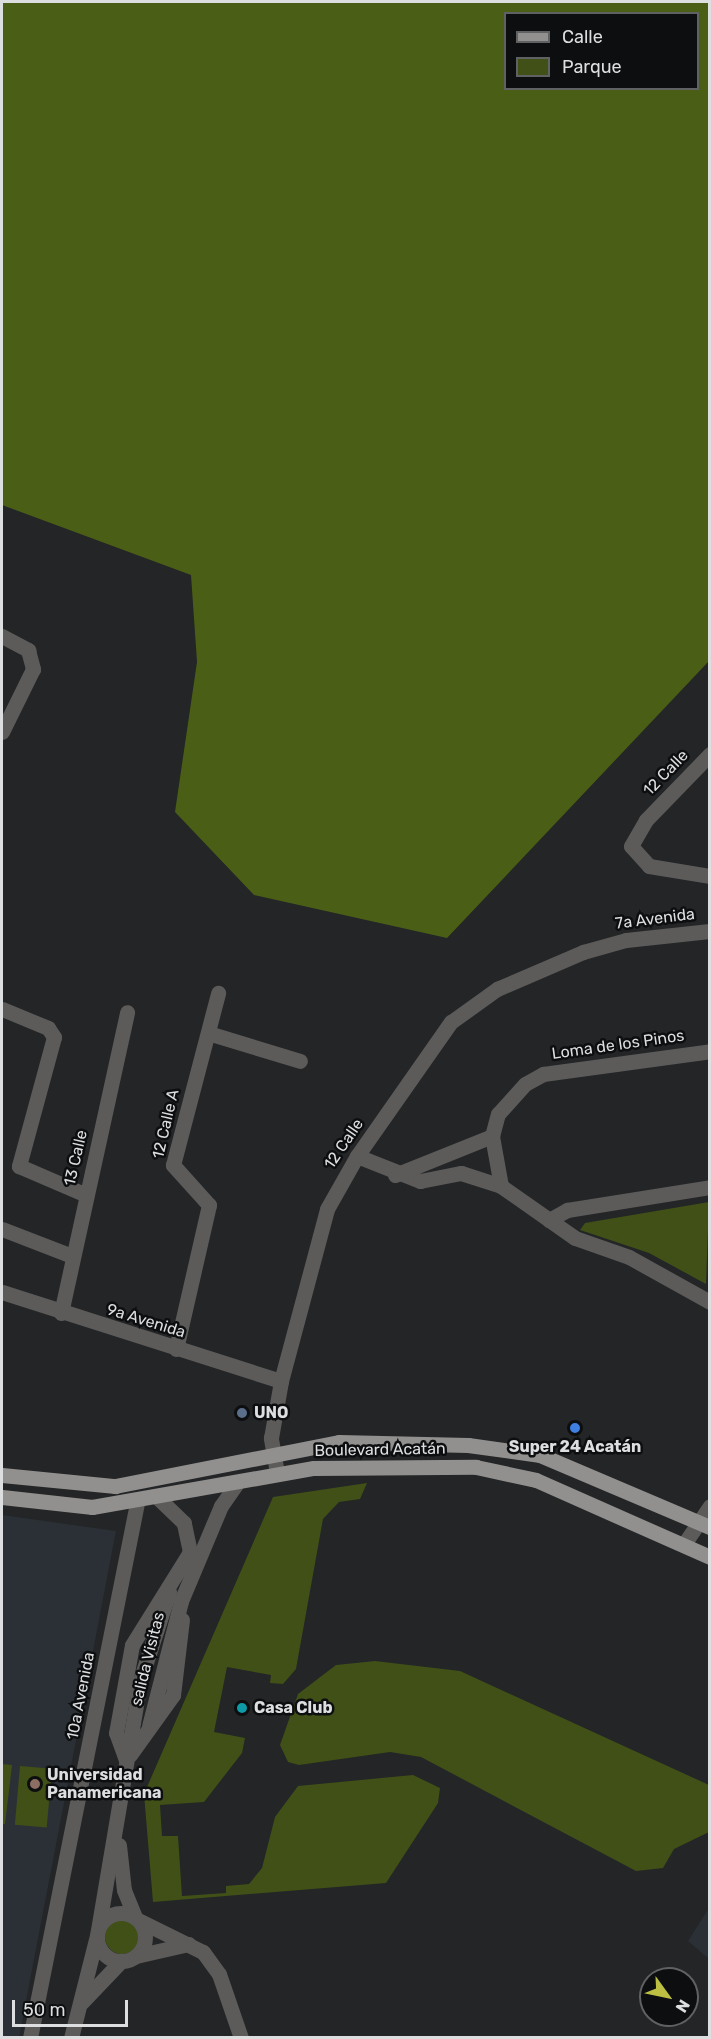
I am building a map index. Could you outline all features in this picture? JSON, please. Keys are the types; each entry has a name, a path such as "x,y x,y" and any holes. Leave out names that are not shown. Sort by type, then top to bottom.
{"main road":[{"name":"Boulevard Acatán","path":"2,1474 115,1486 339,1442 404,1441 513,1450 561,1463 703,1524"},
{"name":"Boulevard Acatán","path":"2,1497 70,1506 137,1503 277,1473 396,1464 509,1473 684,1544 710,1557"}],"street":[{"path":"2,636 28,650 33,669 2,732"},
{"name":"12 Calle","path":"710,754 636,832 631,847 638,860 653,867 710,876"},
{"name":"7a Avenida","path":"606,944 710,931"},
{"name":"12 Calle","path":"277,1473 274,1453 281,1381 327,1209 357,1156 466,1008 515,980 606,944"},
{"name":"12 Calle A","path":"176,1349 209,1205 173,1165 218,993"},
{"path":"2,1009 48,1028 54,1037 19,1166 86,1195"},
{"name":"13 Calle","path":"61,1313 127,1012"},
{"path":"208,1033 300,1061"},
{"name":"Loma de los Pinos","path":"492,1136 509,1097 543,1074 710,1051"},
{"path":"395,1175 415,1162 458,1154 492,1136 501,1186"},
{"path":"458,1154 461,1173"},
{"path":"357,1156 395,1175 420,1181 461,1173 501,1186 575,1238 672,1278 709,1301"},
{"path":"549,1220 567,1210 710,1187"},
{"path":"2,1229 72,1256"},
{"name":"9a Avenida","path":"2,1292 61,1313 281,1381"},
{"path":"71,2037 98,1933 117,1833 144,1661 175,1596 237,1483"},
{"path":"158,1498 184,1522 190,1541 188,1558 175,1596"},
{"name":"10a Avenida","path":"30,2037 137,1503"},
{"path":"684,1544 703,1524 710,1506"},
{"name":"salida Visitas","path":"127,1760 149,1726 175,1596"},
{"path":"78,2007 128,1959 146,1936 124,1890 117,1833"},
{"path":"98,1933 114,1914 138,1919 189,1944 219,1974 241,2037"},
{"path":"98,1933 107,1956 128,1959 189,1944"}],"shaded area":[{"name":"Universidad Panamericana","path":"2,1515 116,1531 19,2038 2,2037"},
{"path":"709,1908 709,1959 688,1941"}],"green space":[{"path":"2,2 709,2 709,661 447,938 254,895 175,812 197,662 191,575 2,505"},
{"path":"709,1202 706,1284 649,1253 580,1230 585,1223"},
{"path":"367,1483 360,1499 339,1502 323,1519 296,1669 283,1684 270,1683 271,1675 227,1667 214,1732 245,1738 242,1753 204,1802 160,1805 162,1836 178,1836 182,1896 226,1893 226,1886 249,1884 262,1868 275,1817 298,1786 413,1775 440,1788 438,1803 386,1883 153,1902 144,1794 273,1497"},
{"path":"375,1661 460,1671 709,1785 709,1832 674,1849 663,1868 636,1871 421,1757 390,1752 299,1765 288,1762 280,1745 298,1694 336,1665"},
{"path":"2,1764 12,1765 5,1824 2,1824"},
{"path":"20,1766 52,1769 47,1828 15,1825"},
{"path":"122,1920 134,1925 139,1937 134,1949 122,1954 110,1949 105,1937 110,1925"}],"place":[{"name":"UNO","path":"242,1413"},
{"name":"Super 24 Acatán","path":"575,1428"},
{"name":"Casa Club","path":"242,1708"},
{"name":"Universidad Panamericana","path":"35,1784"}]}
